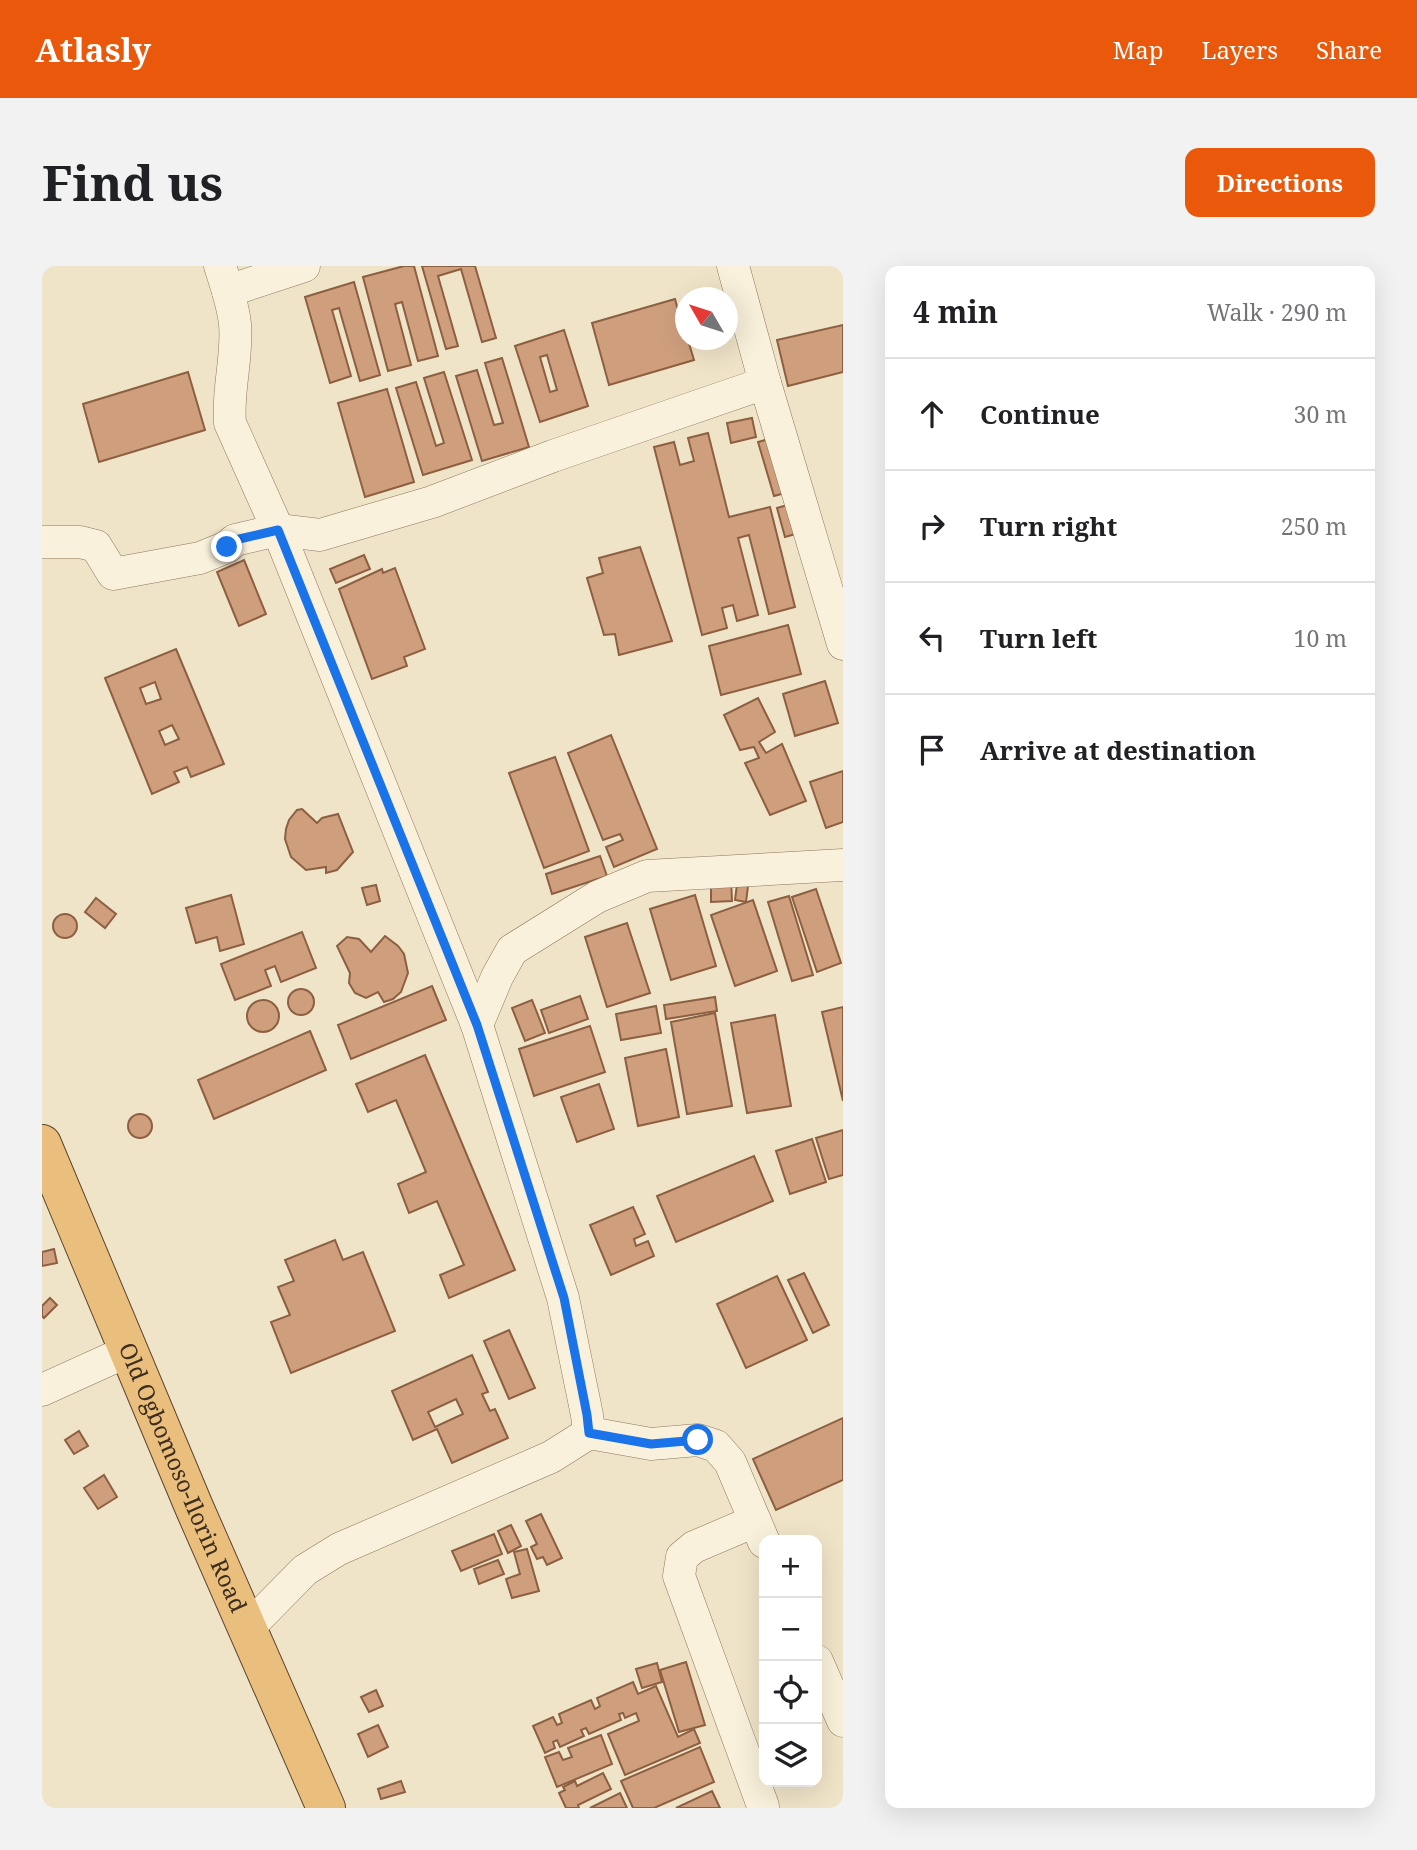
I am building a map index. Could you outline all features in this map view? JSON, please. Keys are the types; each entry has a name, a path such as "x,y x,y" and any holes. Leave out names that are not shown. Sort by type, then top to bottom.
{"highway":[{"name":"Old Ogbomoso-Ilorin Road","path":"42,1144 128,1351 326,1808"}],"street":[{"path":"303,266 224,278 235,326 228,406 230,423 278,530 477,1025 564,1298 589,1433"},
{"path":"733,266 843,644"},
{"path":"42,542 80,542 96,546 113,574 200,558 227,547 235,540 278,530 320,535 432,502 553,456 765,383"},
{"path":"298,583 320,535"},
{"path":"477,1025 513,950 597,897 647,876 843,865"},
{"path":"42,1390 128,1351"},
{"path":"248,1628 305,1570 318,1561 551,1457 589,1433 651,1444 698,1440 716,1446 730,1462 760,1531 694,1547 682,1557 679,1576 763,1806"},
{"path":"822,1673 843,1721"}],"building":[{"path":"404,266 414,266 438,356 418,361 402,302 395,304 411,365 388,371 363,277"},
{"path":"422,266 475,266 496,338 482,342 461,269 438,276 458,346 446,349"},
{"path":"354,282 380,375 360,381 339,308 332,310 351,376 330,383 305,297"},
{"path":"675,299 675,350 691,350 694,360 609,385 592,323"},
{"path":"843,325 843,372 788,386 777,340"},
{"path":"564,330 588,406 540,422 515,346","holes":["547,355 557,390 550,392 540,357"]},
{"path":"502,358 529,447 482,461 456,376 477,370 494,425 503,423 485,363"},
{"path":"188,372 205,430 99,462 83,404"},
{"path":"444,372 472,460 423,475 396,388 416,382 436,446 444,443 424,378"},
{"path":"387,389 414,482 365,497 338,403"},
{"path":"752,418 756,437 731,443 727,423"},
{"path":"708,433 729,517 770,507 795,607 769,614 749,535 738,538 758,615 737,621 733,605 722,608 727,628 702,635 654,447 674,442 680,465 694,461 688,438"},
{"path":"769,439 785,493 774,496 758,442"},
{"path":"791,504 799,533 785,537 777,508"},
{"path":"640,547 672,641 619,655 615,634 604,635 587,578 603,573 599,558"},
{"path":"364,555 370,569 336,583 330,569"},
{"path":"244,560 266,614 239,626 217,572"},
{"path":"395,568 425,649 404,657 407,666 372,679 339,589 382,569 383,573"},
{"path":"788,625 801,674 721,695 709,646"},
{"path":"176,649 224,764 191,777 187,767 174,772 179,782 152,794 105,678","holes":["155,682 161,699 146,704 140,688","172,725 179,739 165,745 159,731"]},
{"path":"825,681 838,723 795,736 783,694"},
{"path":"758,698 775,732 759,742 766,753 782,744 806,801 770,815 745,763 759,758 754,747 740,750 724,715"},
{"path":"611,735 657,849 614,867 606,847 623,840 620,834 603,840 568,753"},
{"path":"555,757 589,851 544,868 509,773"},
{"path":"843,771 843,822 826,828 810,782"},
{"path":"302,809 317,823 322,818 338,814 353,852 337,870 326,873 326,867 306,870 291,857 285,839 286,829 297,810"},
{"path":"600,856 607,876 552,894 546,874"},
{"path":"731,879 732,901 711,902 711,880"},
{"path":"737,884 748,886 746,902 735,900"},
{"path":"376,885 380,901 367,905 362,888"},
{"path":"816,889 841,963 817,972 792,897"},
{"path":"231,895 244,944 220,951 217,937 196,943 186,908"},
{"path":"695,895 716,966 671,980 650,909"},
{"path":"789,896 813,975 792,981 768,902"},
{"path":"96,898 116,914 105,928 85,912"},
{"path":"753,900 777,971 735,986 711,915"},
{"path":"65,914 76,921 77,926 70,937 65,938 54,931 53,926 60,915"},
{"path":"627,923 650,993 607,1007 585,937"},
{"path":"302,932 316,968 281,982 275,966 265,970 271,986 235,1000 221,964"},
{"path":"385,936 404,954 408,973 401,992 384,1002 378,992 366,998 355,993 349,983 350,973 337,946 347,937 359,939 371,952"},
{"path":"432,986 446,1020 351,1059 338,1025"},
{"path":"301,989 310,993 314,1002 310,1011 301,1015 292,1011 288,1002 292,993"},
{"path":"580,996 588,1019 549,1033 541,1010"},
{"path":"715,997 717,1011 666,1019 664,1005"},
{"path":"263,1000 275,1004 279,1016 275,1028 263,1032 251,1028 247,1016 251,1004"},
{"path":"532,1000 545,1033 525,1041 512,1008"},
{"path":"656,1006 661,1033 621,1040 616,1014"},
{"path":"843,1007 843,1101 822,1012"},
{"path":"715,1013 732,1106 687,1114 671,1022"},
{"path":"775,1015 791,1106 747,1113 731,1023"},
{"path":"590,1026 605,1072 534,1096 519,1049"},
{"path":"310,1031 326,1070 214,1119 198,1080"},
{"path":"666,1049 679,1117 638,1126 625,1058"},
{"path":"425,1055 515,1270 449,1298 440,1275 464,1265 437,1201 409,1213 398,1184 426,1172 396,1100 368,1112 356,1084"},
{"path":"599,1084 614,1129 577,1142 561,1097"},
{"path":"140,1114 148,1118 152,1126 148,1134 140,1138 132,1134 128,1126 132,1118"},
{"path":"843,1130 843,1175 829,1179 816,1138"},
{"path":"812,1139 826,1182 790,1194 776,1151"},
{"path":"754,1156 773,1201 676,1242 657,1196"},
{"path":"633,1207 645,1234 634,1239 636,1246 648,1241 654,1256 611,1275 590,1225"},
{"path":"335,1240 343,1260 363,1252 395,1331 291,1373 271,1322 290,1315 278,1287 294,1281 285,1260"},
{"path":"54,1249 57,1263 42,1266 42,1252"},
{"path":"804,1273 829,1325 813,1333 788,1280"},
{"path":"777,1276 807,1340 746,1368 717,1304"},
{"path":"50,1298 57,1305 44,1318 42,1306"},
{"path":"509,1330 535,1388 509,1399 484,1341"},
{"path":"472,1355 488,1392 482,1394 490,1411 495,1409 508,1438 452,1463 437,1429 413,1440 392,1391","holes":["456,1399 463,1414 435,1427 428,1412"]},
{"path":"843,1418 843,1480 776,1510 753,1459"},
{"path":"79,1431 88,1446 74,1454 65,1440"},
{"path":"104,1475 117,1497 98,1509 84,1488"},
{"path":"541,1514 562,1558 547,1565 543,1557 537,1559 531,1547 537,1544 526,1521"},
{"path":"511,1525 521,1546 508,1553 498,1531"},
{"path":"494,1534 502,1554 461,1571 452,1551"},
{"path":"527,1549 539,1591 512,1598 506,1579 520,1574 514,1552"},
{"path":"498,1560 504,1574 479,1584 474,1569"},
{"path":"686,1662 705,1725 679,1732 660,1670"},
{"path":"657,1663 662,1682 642,1688 636,1669"},
{"path":"633,1682 638,1694 656,1686 678,1737 694,1729 700,1743 625,1775 608,1734 639,1721 636,1713 625,1718 623,1713 619,1714 621,1720 589,1734 586,1728 581,1730 584,1736 560,1747 557,1740 553,1742 555,1748 545,1753 533,1726 553,1717 557,1725 562,1723 559,1714 591,1700 595,1709 600,1706 597,1698"},
{"path":"376,1690 383,1706 369,1712 361,1697"},
{"path":"378,1725 388,1747 368,1757 358,1734"},
{"path":"601,1735 612,1764 557,1787 545,1757 559,1752 563,1760 572,1757 568,1748"},
{"path":"700,1747 714,1782 654,1808 633,1808 621,1781"},
{"path":"603,1773 611,1789 578,1805 579,1808 566,1808 559,1793 565,1790 563,1787 575,1781 577,1786"},
{"path":"401,1781 405,1792 381,1799 378,1789"},
{"path":"712,1791 720,1808 676,1808"},
{"path":"620,1793 627,1808 590,1808"}],"route":[{"path":"227,547 235,540 278,530 477,1025 564,1298 589,1433 651,1444 698,1440"}]}
